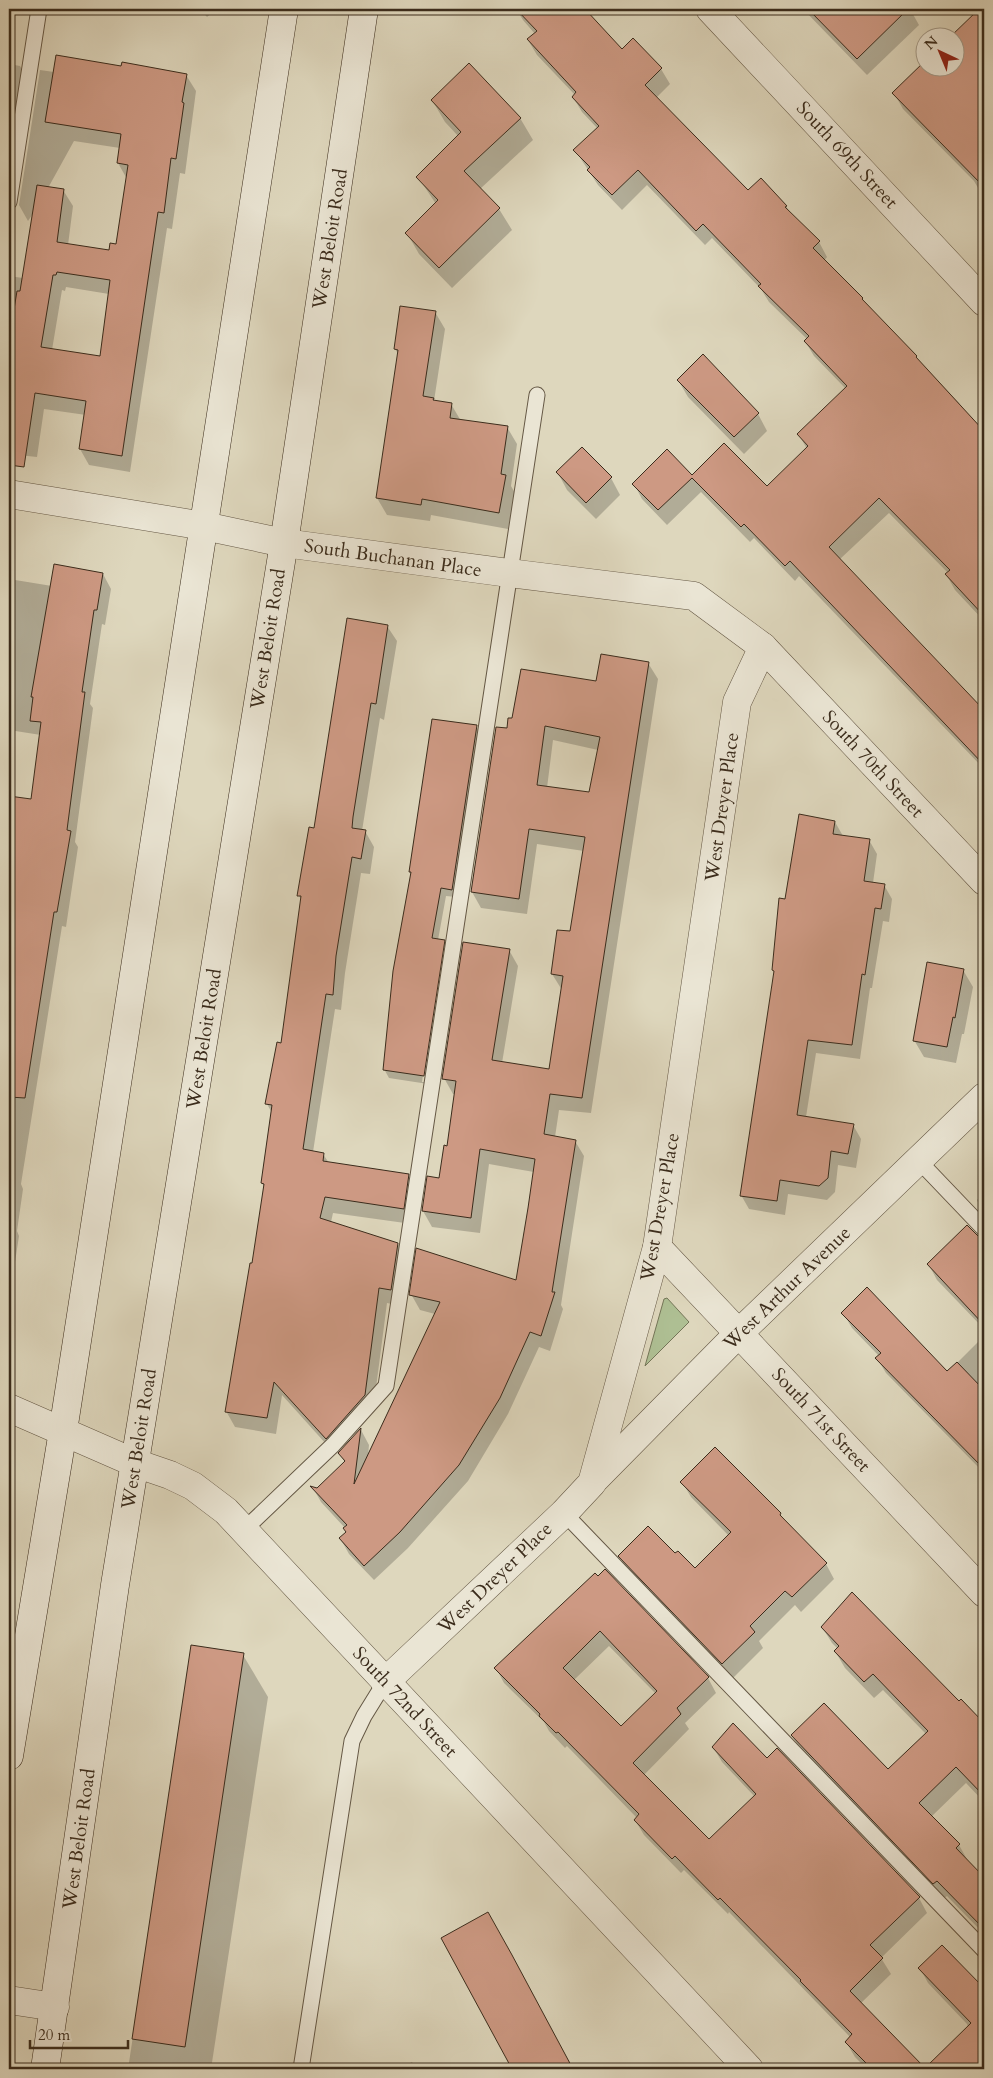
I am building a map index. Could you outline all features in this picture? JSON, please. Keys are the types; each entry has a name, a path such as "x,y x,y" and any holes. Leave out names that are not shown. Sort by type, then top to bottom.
{"street":[{"path":"9,1756 63,1431 284,9"},
{"name":"West Beloit Road","path":"45,2069 135,1463 284,543 364,9"},
{"name":"South 69th Street","path":"710,9 984,302"},
{"name":"South Buchanan Place","path":"9,494 204,526 284,543 694,596 763,647"},
{"name":"South 70th Street","path":"763,647 984,881"},
{"name":"West Dreyer Place","path":"385,1682 564,1513 592,1483 657,1247 737,702 763,647"},
{"name":"West Arthur Avenue","path":"592,1483 739,1333 984,1097"},
{"name":"South 71st Street","path":"657,1247 984,1593"},
{"name":"South 72nd Street","path":"9,1408 135,1463 170,1475 193,1486 226,1511 245,1529 385,1682 749,2069"},
{"path":"9,2000 55,2007"}],"lane":[{"path":"9,202 39,9"},
{"path":"245,1529 333,1445 386,1386 537,395"},
{"path":"919,1161 984,1229"},
{"path":"564,1513 984,1950"},
{"path":"301,2069 352,1741 364,1716 385,1682"}],"green space":[{"path":"667,1298 689,1322 645,1366 664,1299"}],"building":[{"path":"516,9 585,9 622,49 633,38 662,68 645,85 748,190 761,178 787,206 785,207 820,241 813,248 863,298 984,431 984,616 945,574 950,570 879,498 829,547 984,710 984,765 790,561 785,566 744,524 741,527 692,478 658,510 632,484 667,449 692,475 724,443 767,486 808,446 797,434 847,386 804,341 809,336 758,286 761,284 703,224 696,231 638,170 612,195 587,170 590,167 573,150 599,126 572,97 576,92 527,39 537,31"},
{"path":"808,9 908,9 857,59"},
{"path":"979,9 984,9 984,187 892,93 916,70 916,78 966,78 966,28 959,28"},
{"path":"56,55 121,66 122,62 187,74 176,159 171,158 164,213 158,212 122,456 79,449 86,401 35,393 24,467 9,465 9,340 17,291 20,291 37,185 64,189 57,242 109,250 110,243 116,244 128,165 117,163 121,134 45,122","holes":["57,272 110,280 100,356 41,347 53,275 56,275"]},
{"path":"469,63 521,118 464,171 500,208 439,268 405,233 438,200 416,177 461,132 431,100"},
{"path":"400,306 436,311 423,396 434,398 433,400 452,403 450,418 508,426 501,474 506,475 499,513 422,499 421,505 376,498 398,350 394,349"},
{"path":"703,354 759,413 734,437 677,380"},
{"path":"582,447 612,477 586,503 556,472"},
{"path":"54,564 103,573 97,610 94,610 82,692 85,692 67,830 71,831 57,912 54,912 25,1098 9,1097 9,872 14,842 9,841 9,796 31,799 41,722 30,721 33,697 31,697"},
{"path":"347,618 388,625 376,704 371,703 353,817 352,828 366,830 361,859 352,857 336,956 333,995 326,994 303,1149 324,1153 323,1161 409,1174 404,1209 325,1197 320,1218 398,1243 391,1290 379,1288 365,1395 326,1439 274,1382 267,1418 225,1412 264,1184 261,1183 272,1105 265,1104 277,1042 281,1043 301,896 297,896 309,827 314,828"},
{"path":"601,654 649,662 582,1098 550,1094 544,1134 576,1140 552,1292 555,1292 541,1336 530,1332 500,1398 459,1465 400,1532 364,1566 339,1538 346,1532 343,1528 347,1525 310,1486 317,1488 345,1461 338,1453 361,1428 354,1484 440,1302 409,1295 416,1248 516,1280 528,1208 535,1159 480,1149 471,1218 422,1211 427,1176 439,1178 444,1145 447,1146 456,1081 442,1079 463,942 510,949 492,1060 549,1069 563,976 551,974 557,930 570,931 585,837 529,829 519,899 471,892 496,727 507,728 508,718 512,718 521,669 596,681","holes":["545,726 600,737 589,792 537,785"]},
{"path":"432,719 477,725 452,890 441,888 432,938 445,940 424,1076 383,1070 393,971 411,872 409,872"},
{"path":"799,814 835,821 833,834 870,839 864,881 885,884 881,909 875,908 865,975 862,974 852,1045 808,1040 797,1115 854,1124 848,1154 831,1151 828,1178 819,1186 780,1180 777,1201 740,1196 774,971 772,970 779,898 785,899"},
{"path":"927,962 964,969 955,1018 953,1017 947,1047 913,1041"},
{"path":"967,1225 978,1236 984,1238 984,1325 927,1264"},
{"path":"867,1287 947,1371 957,1362 984,1390 984,1469 875,1358 881,1353 841,1313"},
{"path":"715,1447 781,1513 780,1515 827,1563 792,1597 785,1591 750,1626 755,1632 722,1664 618,1556 648,1526 675,1553 678,1551 695,1568 731,1532 680,1482"},
{"path":"605,1569 709,1677 677,1708 681,1714 633,1763 709,1839 756,1794 712,1747 733,1723 767,1758 777,1748 920,1897 870,1945 883,1958 850,1991 925,2068 971,2023 918,1968 942,1945 984,1988 984,2069 872,2069 845,2042 852,2034 720,1898 718,1900 675,1856 672,1859 634,1820 639,1814 558,1732 556,1733 539,1716 540,1714 494,1668 595,1573 598,1576","holes":["600,1631 657,1691 621,1726 563,1668"]},
{"path":"852,1592 959,1701 961,1699 984,1723 984,1796 956,1767 919,1803 960,1844 956,1848 984,1877 984,1929 937,1881 933,1884 791,1735 824,1703 888,1769 928,1731 873,1674 864,1682 834,1651 839,1646 821,1627"},
{"path":"191,1645 244,1653 185,2047 132,2039"},
{"path":"488,1912 573,2069 512,2069 441,1938"}]}
